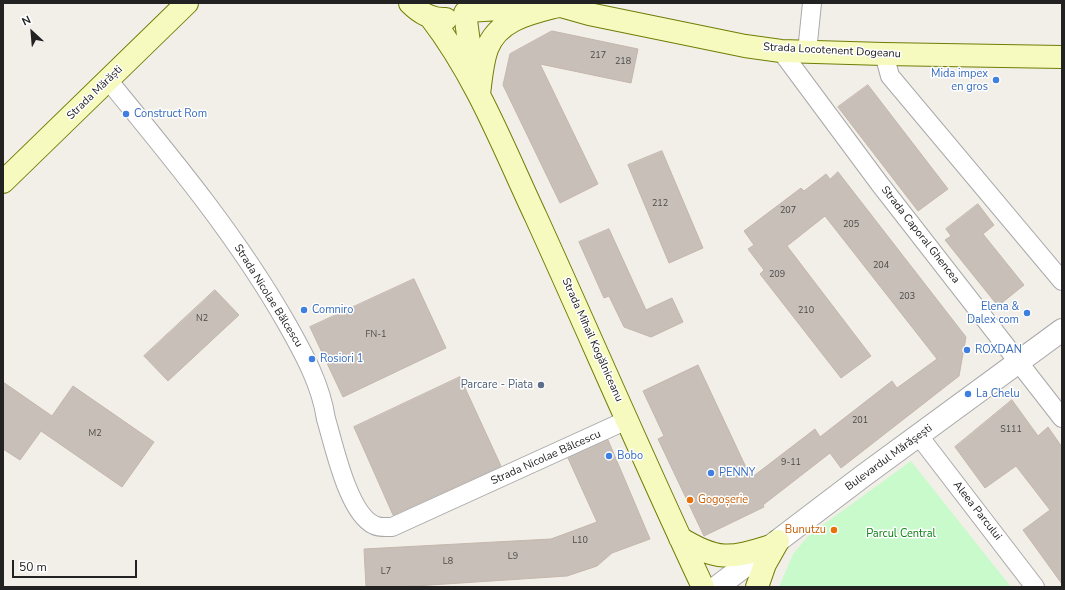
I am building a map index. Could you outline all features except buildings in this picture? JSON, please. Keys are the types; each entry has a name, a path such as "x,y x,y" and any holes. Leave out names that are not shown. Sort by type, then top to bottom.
{"main road":[{"name":"Strada Mărăști","path":"3,182 187,3"},
{"path":"410,3 420,12 431,18"},
{"path":"479,94 487,48 494,36 504,25 517,18 554,4"},
{"name":"Strada Locotenent Dogeanu","path":"431,18 444,19 456,17 469,9 554,4 589,14 745,46 781,51 1062,57"},
{"name":"Strada Mihail Kogălniceanu","path":"469,9 471,64 479,94"},
{"name":"Strada Mihail Kogălniceanu","path":"431,18 453,47 479,94 703,587"},
{"path":"680,538 710,554 723,556 738,555 774,544"},
{"path":"757,587 774,544"}],"street":[{"path":"807,52 812,3"},
{"name":"Strada Caporal Ghencea","path":"781,51 879,184 1062,418"},
{"path":"884,54 890,76 1062,281"},
{"name":"Strada Nicolae Bălcescu","path":"108,80 170,156 237,245 282,316 302,350 316,381 345,485 362,514 373,525 392,528 627,420"},
{"name":"Bulevardul Mărășești","path":"717,587 863,476 1062,330"},
{"name":"Aleea Parcului","path":"919,436 1035,587"}],"green space":[{"name":"Parcul Central","path":"911,461 1011,587 779,587 793,554 809,535"}],"place":[{"name":"Mida impex en gros","path":"996,80"},
{"name":"Construct Rom","path":"126,114"},
{"name":"Comniro","path":"304,310"},
{"name":"Elena & Dalex com","path":"1027,313"},
{"name":"ROXDAN","path":"967,350"},
{"name":"Rosiori 1","path":"312,359"},
{"name":"Parcare - Piata","path":"541,385"},
{"name":"La Chelu","path":"968,394"},
{"name":"Bobo","path":"609,456"},
{"name":"PENNY","path":"711,473"},
{"name":"Gogoșerie","path":"690,500"},
{"name":"Bunutzu","path":"834,530"}]}
